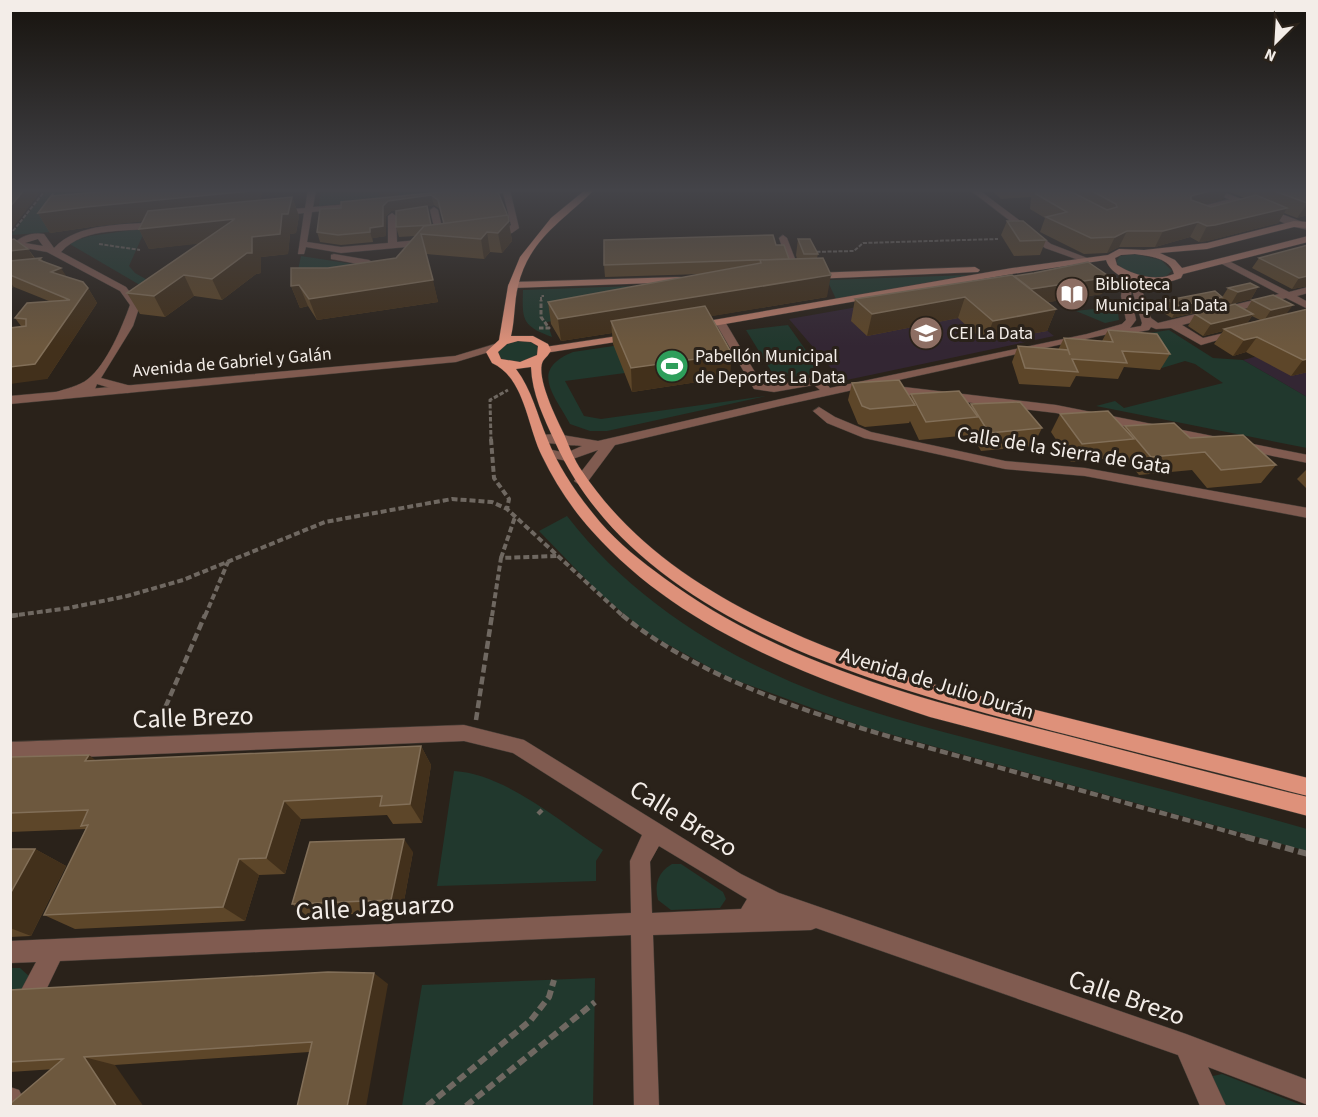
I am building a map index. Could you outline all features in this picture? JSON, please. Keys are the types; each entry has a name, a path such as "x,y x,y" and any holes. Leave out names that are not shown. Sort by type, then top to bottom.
{"main road":[{"path":"534,242 520,266 513,285 510,315 499,344 492,352 501,363 521,366 541,355 640,336"},
{"path":"1111,261 1119,252 1145,252 1208,246 1223,242"},
{"path":"686,328 996,274 1090,261 1111,261 1124,273 1153,280 1173,278 1179,272 1296,242"},
{"path":"1145,252 1165,258 1173,263 1179,272"},
{"path":"785,277 974,270 985,270 996,274"},
{"path":"513,285 692,280"},
{"path":"510,315 543,344 541,355"},
{"path":"499,344 528,333"},
{"name":"Avenida de Julio Durán","path":"541,355 538,387 548,444 567,457 581,481 617,523 683,581 778,633 871,673 932,692 1308,787"},
{"name":"Avenida de Julio Durán","path":"501,363 518,377 566,487 589,517 618,550 656,581 726,625 807,665 874,692 930,709 1308,807"}],"street":[{"path":"58,396 97,379 128,326 135,305 123,289 53,251 64,242"},
{"path":"369,263 301,252 303,244 341,250 424,242"},
{"path":"784,242 797,277"},
{"path":"1043,242 1065,265"},
{"path":"1048,246 1090,261"},
{"path":"1223,261 1308,306"},
{"path":"56,266 77,264"},
{"path":"1089,337 1129,324 1131,320 1126,296 1128,280 1124,273"},
{"path":"567,457 604,443 780,402 1089,337 1142,330 1147,325 1137,290 1142,283 1153,280"},
{"path":"1146,320 1160,326 1236,313 1308,290"},
{"path":"1215,302 1236,313"},
{"path":"720,322 758,387 777,389 813,381 820,383 828,393 827,407 819,411"},
{"path":"1173,324 1201,342 1251,330"},
{"name":"Avenida de Gabriel y Galán","path":"456,359 499,344"},
{"name":"Avenida de Gabriel y Galán","path":"10,400 456,359 501,363"},
{"path":"933,385 936,368"},
{"path":"907,375 933,385 952,396"},
{"path":"907,375 900,382 912,392"},
{"path":"97,379 128,389"},
{"path":"88,393 98,386 97,379"},
{"path":"864,386 1056,409 1308,459"},
{"name":"Calle de la Sierra de Gata","path":"780,402 819,411 831,420 868,435 1005,465 1085,472 1308,513"},
{"path":"548,444 604,443"},
{"path":"581,481 604,443"},
{"name":"Calle Brezo","path":"10,751 464,733 517,746 734,881 761,895 821,919 1186,1046 1308,1093"},
{"path":"647,1107 640,861 655,831"},
{"path":"742,921 749,917 761,895"},
{"name":"Calle Jaguarzo","path":"10,952 642,923 821,919"},
{"path":"10,1037 54,950"},
{"path":"1186,1046 1213,1107"},
{"path":"10,1099 15,1107"}],"path":[{"path":"787,252 854,251 863,243 893,242"},
{"path":"99,244 140,250"},
{"path":"528,333 549,328 541,317"},
{"path":"507,509 509,499 494,478 490,400 521,384"},
{"path":"10,616 69,608 127,596 183,580 325,522 452,500 492,502 507,509 601,598 645,634 727,679 861,729 1308,854"},
{"path":"474,735 501,558 515,516"},
{"path":"501,558 557,556"},
{"path":"149,746 228,562"},
{"path":"427,1107 531,1020 549,997 554,980"},
{"path":"466,1107 595,1002"}],"shaded area":[{"name":"CEI La Data","path":"988,284 1054,336 842,381 789,319"},
{"path":"1307,343 1307,397 1243,360"}],"green space":[{"path":"140,242 129,266 135,273 160,287 145,288 68,243"},
{"path":"1135,254 1161,260 1172,271 1166,276 1146,277 1126,271 1116,262 1120,256"},
{"path":"301,256 372,267 296,279"},
{"path":"969,275 836,299 827,280"},
{"path":"769,281 547,322 552,337 529,325 523,308 523,290"},
{"path":"1117,306 1119,320 1105,323 1076,311"},
{"path":"788,325 822,373 776,379 746,330"},
{"path":"1169,330 1213,358 1243,360 1307,397 1307,448 1096,406 1115,401 1124,408 1223,383 1195,364 1185,361 1162,368 1143,334"},
{"path":"707,332 625,373 565,381 584,416 601,419 766,396 607,431 590,431 570,424 552,393 548,375 552,367 560,359 573,352"},
{"path":"514,340 533,342 539,349 536,355 527,361 514,362 497,355 499,348"},
{"path":"567,516 620,574 650,599 715,643 785,679 821,694 899,720 1307,829 1307,851 861,726 727,677 647,633 599,593 539,531"},
{"path":"454,771 474,774 513,790 551,813 603,850 596,861 596,881 437,886"},
{"path":"672,864 681,864 723,892 726,899 720,908 671,910 658,900 658,879 663,871"},
{"path":"11,968 20,968 30,977 11,1021"},
{"path":"595,978 593,1106 402,1106 422,985"},
{"path":"1222,1074 1304,1106 1221,1106 1214,1092 1213,1076"}],"building":[{"path":"10,242 18,242 28,249 10,251"},
{"path":"201,242 252,242 252,253 247,253 212,279 184,275 154,296 127,293"},
{"path":"410,242 423,242 433,280 309,299 299,285 291,286 291,268 328,268 396,258"},
{"path":"604,242 775,242 776,245 784,245 789,259 604,265"},
{"path":"799,242 812,242 818,254 804,254"},
{"path":"1308,245 1308,276 1299,278 1259,258"},
{"path":"41,258 39,260 61,268 51,272 83,282 88,288 35,364 10,367 10,328 26,326 26,319 15,318 27,303 70,300 10,275 10,261"},
{"path":"823,258 831,275 558,319 548,302 761,263 760,260"},
{"path":"1088,262 1110,277 1031,289 1014,276 1034,273"},
{"path":"1012,275 1056,309 993,321 965,297 872,314 855,299"},
{"path":"1250,283 1258,287 1238,292 1228,288"},
{"path":"1215,291 1222,297 1178,306 1168,300"},
{"path":"1273,295 1293,305 1271,310 1252,300"},
{"path":"1235,304 1253,314 1211,324 1195,314"},
{"path":"705,306 732,354 631,368 611,321"},
{"path":"1308,309 1308,359 1303,360 1257,337 1244,340 1224,329"},
{"path":"1108,330 1157,334 1170,354 1122,351 1127,363 1072,359 1078,372 1025,368 1018,346 1068,350 1070,355 1064,338 1113,342"},
{"path":"899,380 915,405 870,409 862,406 852,383"},
{"path":"959,391 978,417 926,422 911,394"},
{"path":"1020,402 1042,428 989,433 971,404"},
{"path":"1108,411 1134,439 1082,444 1060,414"},
{"path":"1174,423 1190,438 1243,435 1276,465 1221,470 1205,452 1151,457 1125,426"},
{"path":"421,746 410,804 380,806 382,796 284,801 266,858 239,859 223,907 44,915 88,825 81,826 88,810 10,813 10,757 89,755 85,761"},
{"path":"404,839 391,900 292,904 310,842"},
{"path":"10,849 35,849 10,894"},
{"path":"328,972 374,973 347,1107 297,1107 312,1042 84,1057 117,1107 10,1107 10,1104 63,1059 10,1062 10,990"}],"place":[{"name":"Biblioteca Municipal La Data","path":"1072,294"},
{"name":"CEI La Data","path":"926,333"},
{"name":"Pabellón Municipal de Deportes La Data","path":"672,366"}]}
